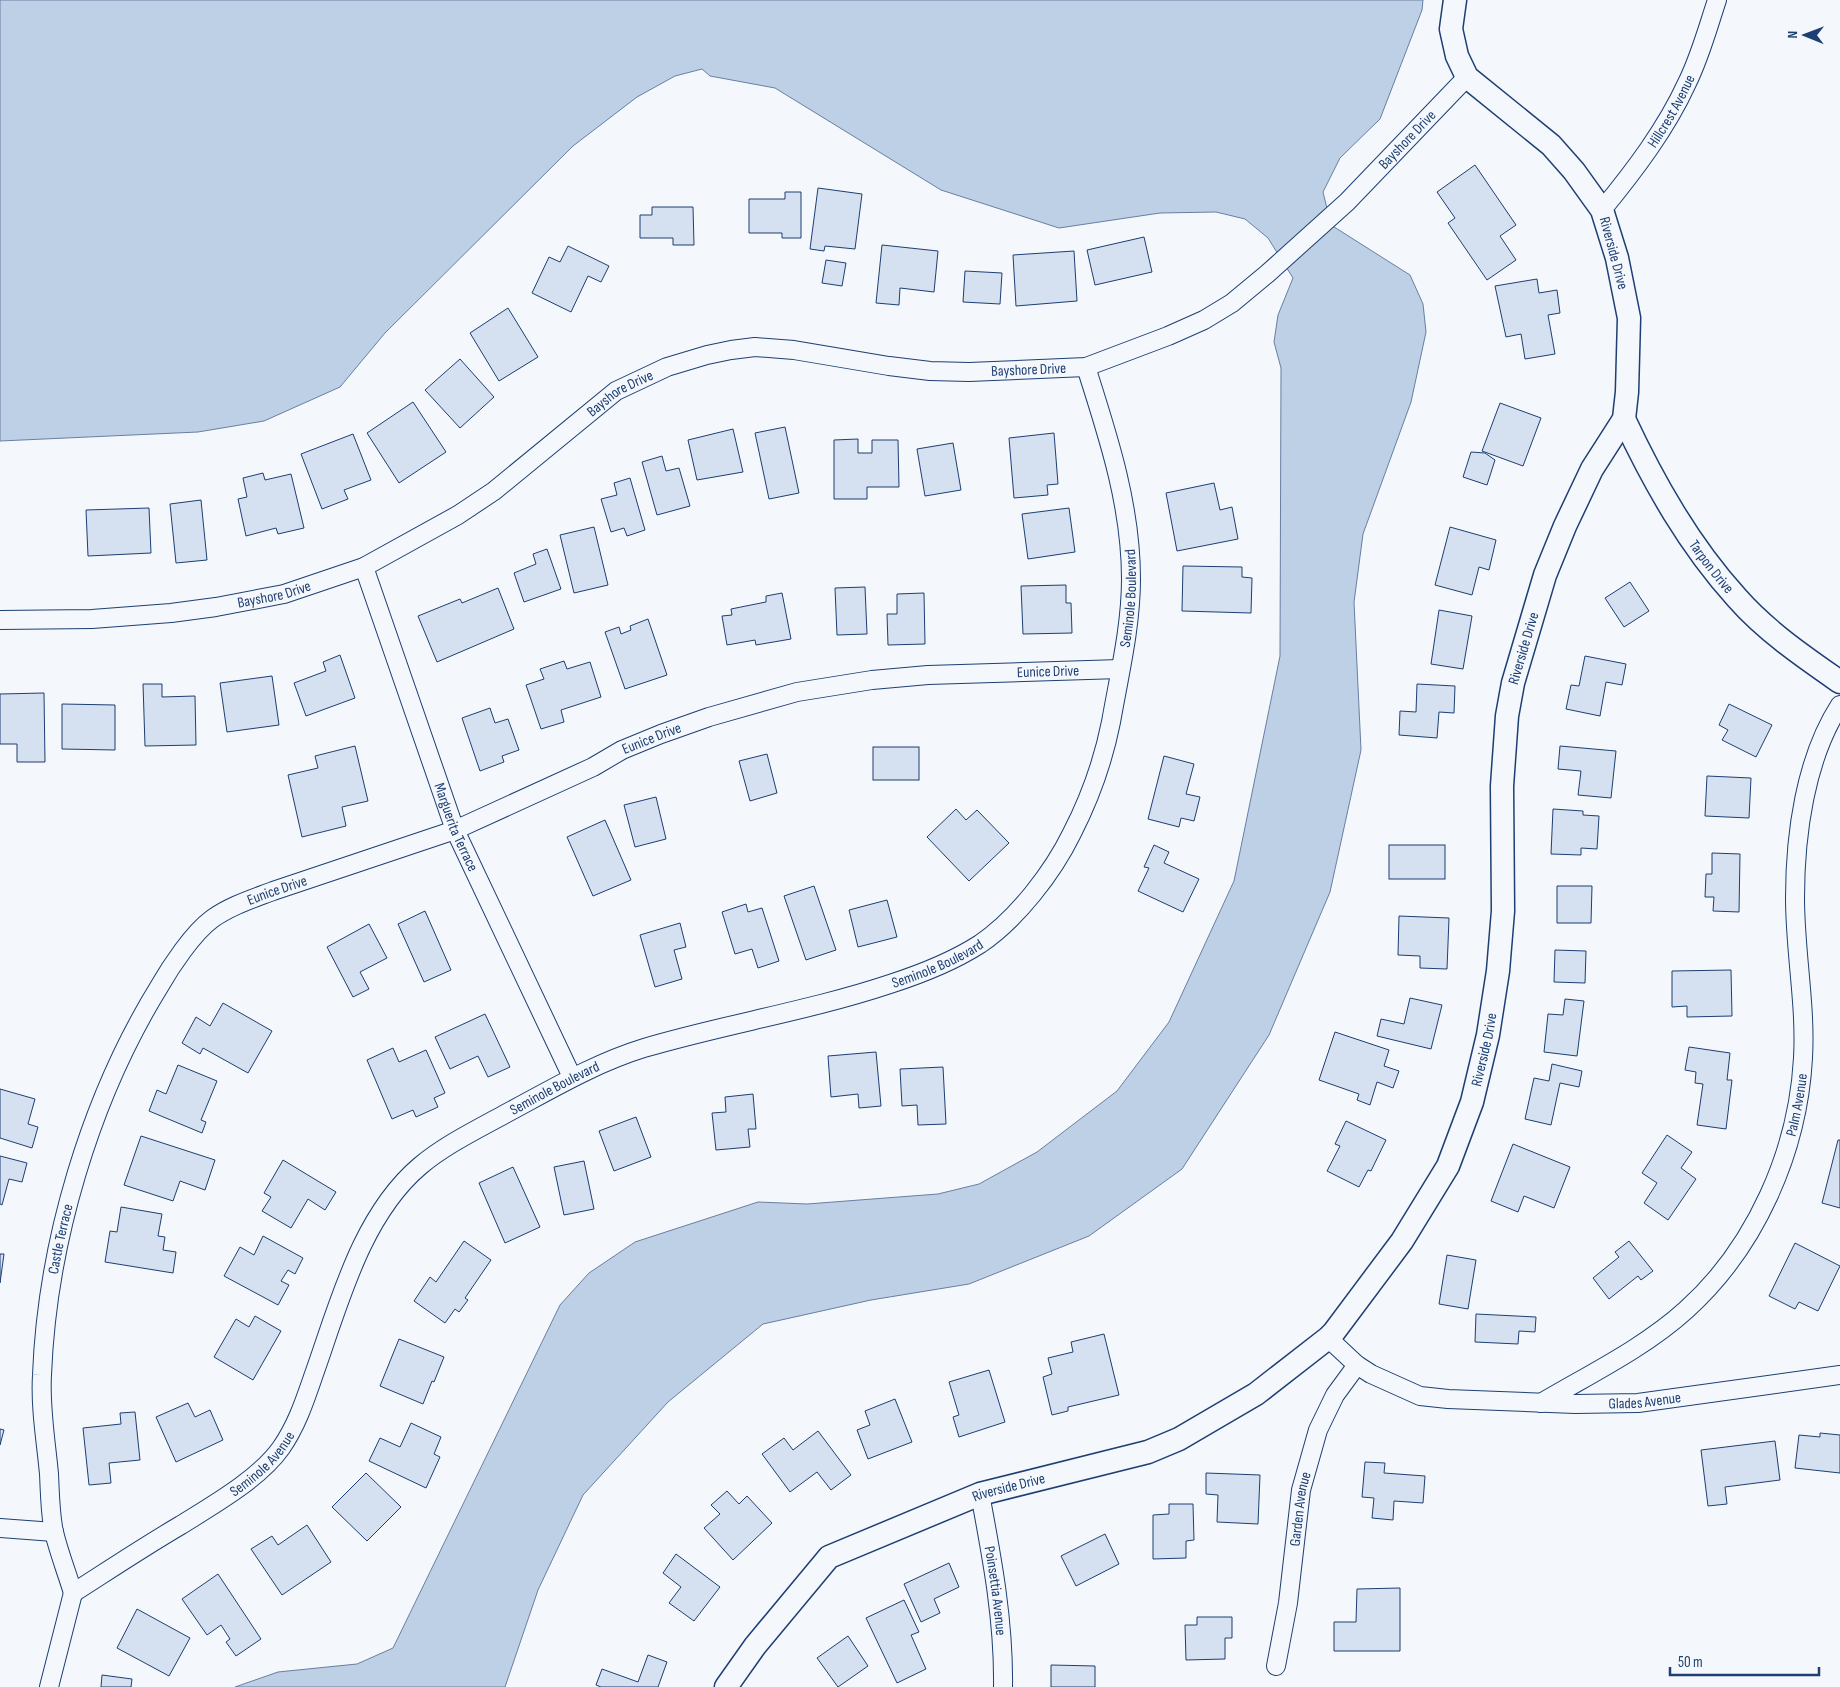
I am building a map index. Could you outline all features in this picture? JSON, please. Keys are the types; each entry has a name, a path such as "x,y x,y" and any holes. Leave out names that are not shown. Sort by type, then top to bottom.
{"street":[{"name":"Riverside Drive","path":"726,1687 755,1646 829,1557 980,1494 1148,1452 1179,1439 1256,1394 1328,1338 1402,1241 1448,1166 1472,1102 1488,1035 1498,971 1503,911 1502,786 1506,716 1513,683 1545,575 1555,550 1592,469 1624,419 1629,348 1629,318 1617,258 1602,210 1574,171 1552,145 1467,77 1457,56 1451,29 1456,0"},
{"name":"Hillcrest Avenue","path":"1602,210 1621,188 1656,137 1688,83 1718,0"},
{"name":"Bayshore Drive","path":"0,620 92,619 171,613 216,607 284,594 364,567 458,515 494,491 616,391 637,380 686,361 731,350 755,347 794,350 930,371 969,372 1086,367 1168,336 1204,320 1232,303 1347,202 1467,77"},
{"name":"Seminole Boulevard","path":"356,1258 378,1217 406,1180 422,1165 476,1130 572,1077 645,1048 848,998 944,964 981,943 1002,927 1031,895 1057,863 1091,793 1103,759 1120,668 1131,580 1122,487 1114,454 1086,367"},
{"name":"Tarpon Drive","path":"1624,419 1643,460 1677,521 1737,599 1791,648 1840,682"},
{"name":"Marguerita Terrace","path":"364,567 455,830 572,1077"},
{"name":"Eunice Drive","path":"211,920 243,902 455,830 593,767 622,750 661,734 709,717 797,692 872,680 928,675 1120,668"},
{"name":"Palm Avenue","path":"1541,1403 1633,1350 1686,1310 1711,1284 1733,1256 1768,1197 1780,1169 1799,1105 1803,1057 1803,1027 1794,922 1797,848 1805,801 1817,752 1831,719 1840,704"},
{"name":"Castle Terrace","path":"74,1592 54,1532 42,1402 42,1377 49,1301 57,1250 67,1205 103,1098 127,1046 147,1005 170,968 211,920"},
{"name":"Seminole Avenue","path":"74,1592 203,1512 239,1487 273,1459 298,1421 356,1258"},
{"path":"1328,1338 1357,1365"},
{"name":"Glades Avenue","path":"1357,1365 1394,1385 1420,1396 1448,1399 1575,1404 1638,1402 1840,1374"},
{"name":"Garden Avenue","path":"1276,1666 1288,1603 1301,1490 1318,1430 1335,1395 1357,1365"},
{"name":"Poinsettia Avenue","path":"980,1494 1001,1622 1003,1687"},
{"path":"0,1528 54,1532"},
{"path":"49,1687 74,1592"}],"water":[{"path":"0,0 1423,0 1422,10 1380,119 1340,158 1323,192 1331,225 1410,275 1423,304 1426,332 1411,402 1363,534 1354,602 1361,750 1330,892 1269,1035 1182,1169 1089,1236 969,1284 871,1300 763,1324 668,1402 583,1495 538,1590 505,1687 235,1687 278,1672 357,1664 393,1648 560,1305 589,1273 635,1242 758,1202 807,1204 938,1194 979,1184 1037,1152 1117,1091 1169,1022 1234,881 1280,656 1281,368 1274,342 1278,315 1293,278 1268,238 1245,219 1216,212 1160,213 1059,228 941,190 775,88 710,76 702,69 675,76 637,97 573,146 385,333 340,387 264,421 198,432 0,441"}],"building":[{"path":"1475,165 1516,225 1500,236 1516,260 1487,280 1448,223 1455,218 1437,192"},
{"path":"818,188 862,194 855,249 825,246 824,251 810,249"},
{"path":"785,192 801,192 801,238 782,238 782,233 749,233 749,199 785,199"},
{"path":"652,207 693,207 694,245 673,245 673,238 640,238 640,215 652,215"},
{"path":"1144,237 1152,272 1095,285 1087,250"},
{"path":"882,245 938,251 934,292 900,288 899,305 876,303"},
{"path":"568,246 609,266 601,282 588,276 571,312 532,293 549,257 560,262"},
{"path":"1074,251 1077,301 1016,306 1013,255"},
{"path":"826,260 846,263 842,286 822,283"},
{"path":"965,271 1002,273 1000,304 963,302"},
{"path":"1537,279 1539,293 1557,290 1560,313 1548,315 1555,354 1525,359 1521,334 1506,337 1495,286"},
{"path":"508,308 538,357 499,381 470,333"},
{"path":"460,359 494,397 460,428 425,390"},
{"path":"413,402 446,452 399,483 367,433"},
{"path":"1500,403 1541,418 1523,466 1482,451"},
{"path":"785,427 799,493 769,499 755,433"},
{"path":"733,429 743,472 697,480 688,440"},
{"path":"1054,433 1058,484 1047,485 1048,495 1014,498 1009,438"},
{"path":"353,434 371,480 344,490 348,499 322,509 301,454"},
{"path":"858,439 858,453 872,453 872,440 898,440 899,487 867,487 867,499 834,499 834,440"},
{"path":"953,443 961,490 925,496 917,449"},
{"path":"1471,452 1485,453 1495,460 1487,485 1463,477"},
{"path":"662,456 666,471 679,468 690,506 657,515 642,462"},
{"path":"263,473 265,480 291,474 304,528 278,534 276,528 246,536 238,499 247,497 243,478"},
{"path":"630,478 645,530 627,536 624,528 611,532 601,499 617,495 614,483"},
{"path":"1214,483 1220,510 1232,507 1238,539 1177,551 1166,493"},
{"path":"201,500 207,560 176,563 170,504"},
{"path":"149,508 151,553 88,556 86,510"},
{"path":"1069,508 1075,552 1028,559 1022,514"},
{"path":"594,527 608,585 574,593 560,535"},
{"path":"1450,527 1496,540 1489,570 1479,567 1472,595 1435,585"},
{"path":"547,549 561,589 524,602 514,573 536,564 533,554"},
{"path":"1183,566 1242,567 1242,577 1252,578 1251,613 1182,611"},
{"path":"1630,582 1649,611 1624,627 1605,598"},
{"path":"1066,585 1066,603 1071,603 1072,633 1023,634 1021,586"},
{"path":"865,587 867,634 837,635 835,588"},
{"path":"498,588 514,629 437,662 418,616 460,599 462,603"},
{"path":"782,593 791,639 756,645 755,640 727,645 722,616 732,615 731,609 766,602 766,596"},
{"path":"924,593 925,644 888,645 887,614 897,614 897,594"},
{"path":"1439,610 1472,616 1463,669 1431,664"},
{"path":"648,619 667,675 625,689 605,632 619,627 621,634 631,630 630,626"},
{"path":"340,655 355,698 306,716 294,683 326,671 323,662"},
{"path":"1585,656 1626,664 1622,685 1606,682 1600,716 1566,709 1571,685 1579,686"},
{"path":"564,661 567,669 590,662 601,697 561,710 564,722 541,729 526,685 544,679 540,669"},
{"path":"272,676 279,725 227,732 220,683"},
{"path":"143,684 162,684 162,697 195,696 196,745 145,746"},
{"path":"1417,684 1455,686 1454,713 1439,712 1437,738 1399,735 1400,711 1416,712"},
{"path":"44,693 45,762 17,762 17,744 0,744 0,694"},
{"path":"62,704 115,705 115,750 62,749"},
{"path":"1729,704 1772,725 1756,757 1722,740 1728,730 1719,725"},
{"path":"490,708 495,723 508,719 519,750 502,756 504,762 480,771 462,718"},
{"path":"355,746 368,801 342,807 346,826 302,837 288,775 318,768 315,756"},
{"path":"1560,746 1616,751 1611,798 1578,795 1581,771 1558,769"},
{"path":"873,747 919,747 919,780 873,780"},
{"path":"767,754 777,793 750,801 739,761"},
{"path":"1164,756 1194,764 1186,794 1200,797 1194,821 1181,818 1179,827 1148,819"},
{"path":"1707,776 1751,778 1749,818 1705,816"},
{"path":"656,797 666,839 635,847 624,805"},
{"path":"956,809 966,820 977,810 1009,843 969,881 927,837"},
{"path":"1553,809 1583,811 1583,815 1599,816 1597,849 1581,848 1581,855 1551,854"},
{"path":"605,820 631,880 593,896 567,837"},
{"path":"1154,845 1169,852 1164,863 1199,879 1183,912 1138,891 1149,868 1144,867"},
{"path":"1389,845 1445,845 1445,879 1389,879"},
{"path":"1712,853 1740,854 1739,912 1713,911 1714,897 1705,897 1706,874 1712,874"},
{"path":"814,886 836,950 806,960 784,896"},
{"path":"1557,886 1592,886 1591,923 1557,923"},
{"path":"887,900 897,937 858,947 849,910"},
{"path":"746,904 748,912 762,908 779,961 758,968 752,949 735,954 722,912"},
{"path":"425,911 451,970 424,982 398,924"},
{"path":"1399,916 1449,918 1447,969 1420,968 1420,956 1398,955"},
{"path":"680,923 686,947 674,950 682,979 655,987 640,935"},
{"path":"369,924 387,958 360,972 369,989 353,997 327,947"},
{"path":"1555,950 1586,951 1585,983 1554,982"},
{"path":"1731,970 1732,1016 1687,1017 1687,1006 1672,1007 1672,971"},
{"path":"1410,998 1442,1005 1431,1049 1377,1036 1381,1019 1404,1024"},
{"path":"1565,999 1584,1001 1577,1056 1544,1052 1548,1014 1563,1015"},
{"path":"223,1003 272,1031 248,1073 203,1048 200,1054 182,1043 196,1017 210,1026"},
{"path":"485,1014 510,1067 488,1077 478,1056 450,1069 435,1037"},
{"path":"1335,1032 1389,1050 1384,1066 1399,1071 1393,1088 1377,1082 1370,1105 1357,1100 1359,1094 1319,1080"},
{"path":"1689,1047 1730,1053 1727,1080 1732,1080 1726,1129 1697,1125 1703,1084 1695,1083 1696,1072 1685,1070"},
{"path":"393,1048 399,1062 426,1050 445,1093 434,1098 438,1107 416,1117 413,1110 392,1119 367,1060"},
{"path":"876,1052 881,1106 859,1108 858,1094 831,1097 828,1056"},
{"path":"1552,1064 1582,1071 1579,1087 1560,1083 1551,1125 1525,1119 1534,1078 1549,1081"},
{"path":"178,1065 217,1081 201,1120 206,1122 202,1133 149,1111 157,1090 166,1094"},
{"path":"943,1067 946,1124 918,1125 917,1105 902,1106 900,1069"},
{"path":"0,1089 35,1099 28,1124 38,1127 32,1148 0,1138"},
{"path":"753,1094 756,1129 748,1129 750,1147 716,1150 712,1113 726,1112 725,1097"},
{"path":"636,1117 651,1157 614,1171 599,1131"},
{"path":"1346,1121 1386,1140 1371,1171 1368,1170 1359,1187 1327,1171 1340,1146 1335,1144"},
{"path":"1667,1135 1692,1152 1681,1168 1696,1179 1668,1220 1644,1203 1657,1183 1642,1173"},
{"path":"141,1136 215,1160 205,1190 180,1181 173,1201 124,1185"},
{"path":"1838,1140 1840,1140 1840,1208 1822,1203"},
{"path":"1513,1144 1570,1167 1554,1208 1524,1196 1518,1212 1491,1201"},
{"path":"0,1156 27,1163 22,1182 9,1179 2,1205 0,1204"},
{"path":"283,1160 336,1192 325,1210 308,1199 291,1228 262,1211 271,1197 264,1193"},
{"path":"584,1161 594,1209 564,1215 554,1167"},
{"path":"513,1167 540,1227 505,1243 479,1183"},
{"path":"121,1207 162,1214 158,1236 165,1237 163,1250 176,1252 173,1273 105,1262 110,1231 117,1232"},
{"path":"263,1236 303,1258 295,1274 288,1270 281,1281 289,1285 278,1305 224,1276 240,1247 254,1255"},
{"path":"464,1241 491,1260 465,1298 468,1300 459,1312 455,1309 445,1323 414,1301 430,1277 436,1282"},
{"path":"1629,1241 1653,1271 1641,1280 1638,1276 1609,1299 1593,1278 1619,1257 1615,1252"},
{"path":"1795,1243 1840,1266 1818,1311 1799,1302 1795,1309 1769,1296"},
{"path":"0,1254 4,1254 0,1283"},
{"path":"1447,1255 1476,1260 1468,1309 1439,1304"},
{"path":"1476,1314 1536,1317 1535,1332 1519,1331 1518,1344 1475,1342"},
{"path":"255,1316 281,1331 253,1380 214,1357 236,1319 249,1327"},
{"path":"1104,1334 1119,1395 1068,1407 1068,1411 1052,1415 1043,1377 1052,1374 1048,1358 1073,1352 1071,1342"},
{"path":"399,1339 444,1357 423,1404 380,1386"},
{"path":"989,1370 1005,1422 959,1437 953,1417 959,1415 949,1382"},
{"path":"895,1399 912,1442 868,1459 857,1430 870,1425 865,1411"},
{"path":"188,1403 195,1417 210,1410 223,1440 176,1462 156,1417"},
{"path":"135,1412 140,1460 109,1463 111,1483 89,1485 83,1428 121,1424 120,1413"},
{"path":"411,1423 441,1437 434,1454 440,1457 426,1488 369,1461 380,1438 400,1447"},
{"path":"0,1429 4,1430 0,1445"},
{"path":"818,1431 851,1475 831,1490 817,1472 790,1492 762,1454 784,1438 793,1450"},
{"path":"1820,1433 1840,1435 1840,1473 1795,1468 1799,1435 1820,1437"},
{"path":"1775,1441 1780,1480 1725,1487 1727,1504 1708,1506 1701,1450"},
{"path":"1365,1462 1385,1463 1384,1473 1425,1476 1423,1503 1394,1501 1393,1520 1372,1518 1374,1498 1362,1497"},
{"path":"366,1473 401,1507 367,1541 332,1507"},
{"path":"1206,1473 1260,1475 1258,1524 1217,1522 1218,1495 1206,1494"},
{"path":"727,1491 739,1504 747,1496 772,1523 733,1560 704,1528 720,1514 711,1505"},
{"path":"1169,1504 1193,1504 1194,1540 1186,1541 1186,1558 1153,1559 1153,1515 1169,1514"},
{"path":"307,1525 331,1562 282,1595 251,1549 272,1536 278,1545"},
{"path":"1105,1534 1119,1564 1076,1586 1061,1556"},
{"path":"676,1554 720,1587 694,1621 669,1603 681,1587 663,1573"},
{"path":"949,1563 959,1587 934,1599 940,1613 921,1622 904,1584"},
{"path":"218,1574 261,1639 236,1656 226,1642 230,1639 221,1625 207,1635 182,1599"},
{"path":"1400,1588 1400,1651 1334,1651 1334,1622 1356,1622 1357,1589"},
{"path":"904,1600 919,1632 911,1635 926,1669 897,1683 866,1618"},
{"path":"137,1609 190,1638 169,1676 117,1648"},
{"path":"1197,1617 1232,1617 1232,1638 1225,1638 1225,1659 1186,1660 1185,1625 1197,1625"},
{"path":"848,1636 868,1666 838,1687 817,1658"},
{"path":"648,1655 667,1662 658,1687 601,1687 596,1685 602,1669 638,1682"},
{"path":"1051,1665 1095,1666 1095,1687 1051,1687"},
{"path":"102,1675 132,1679 131,1687 101,1687"}]}
